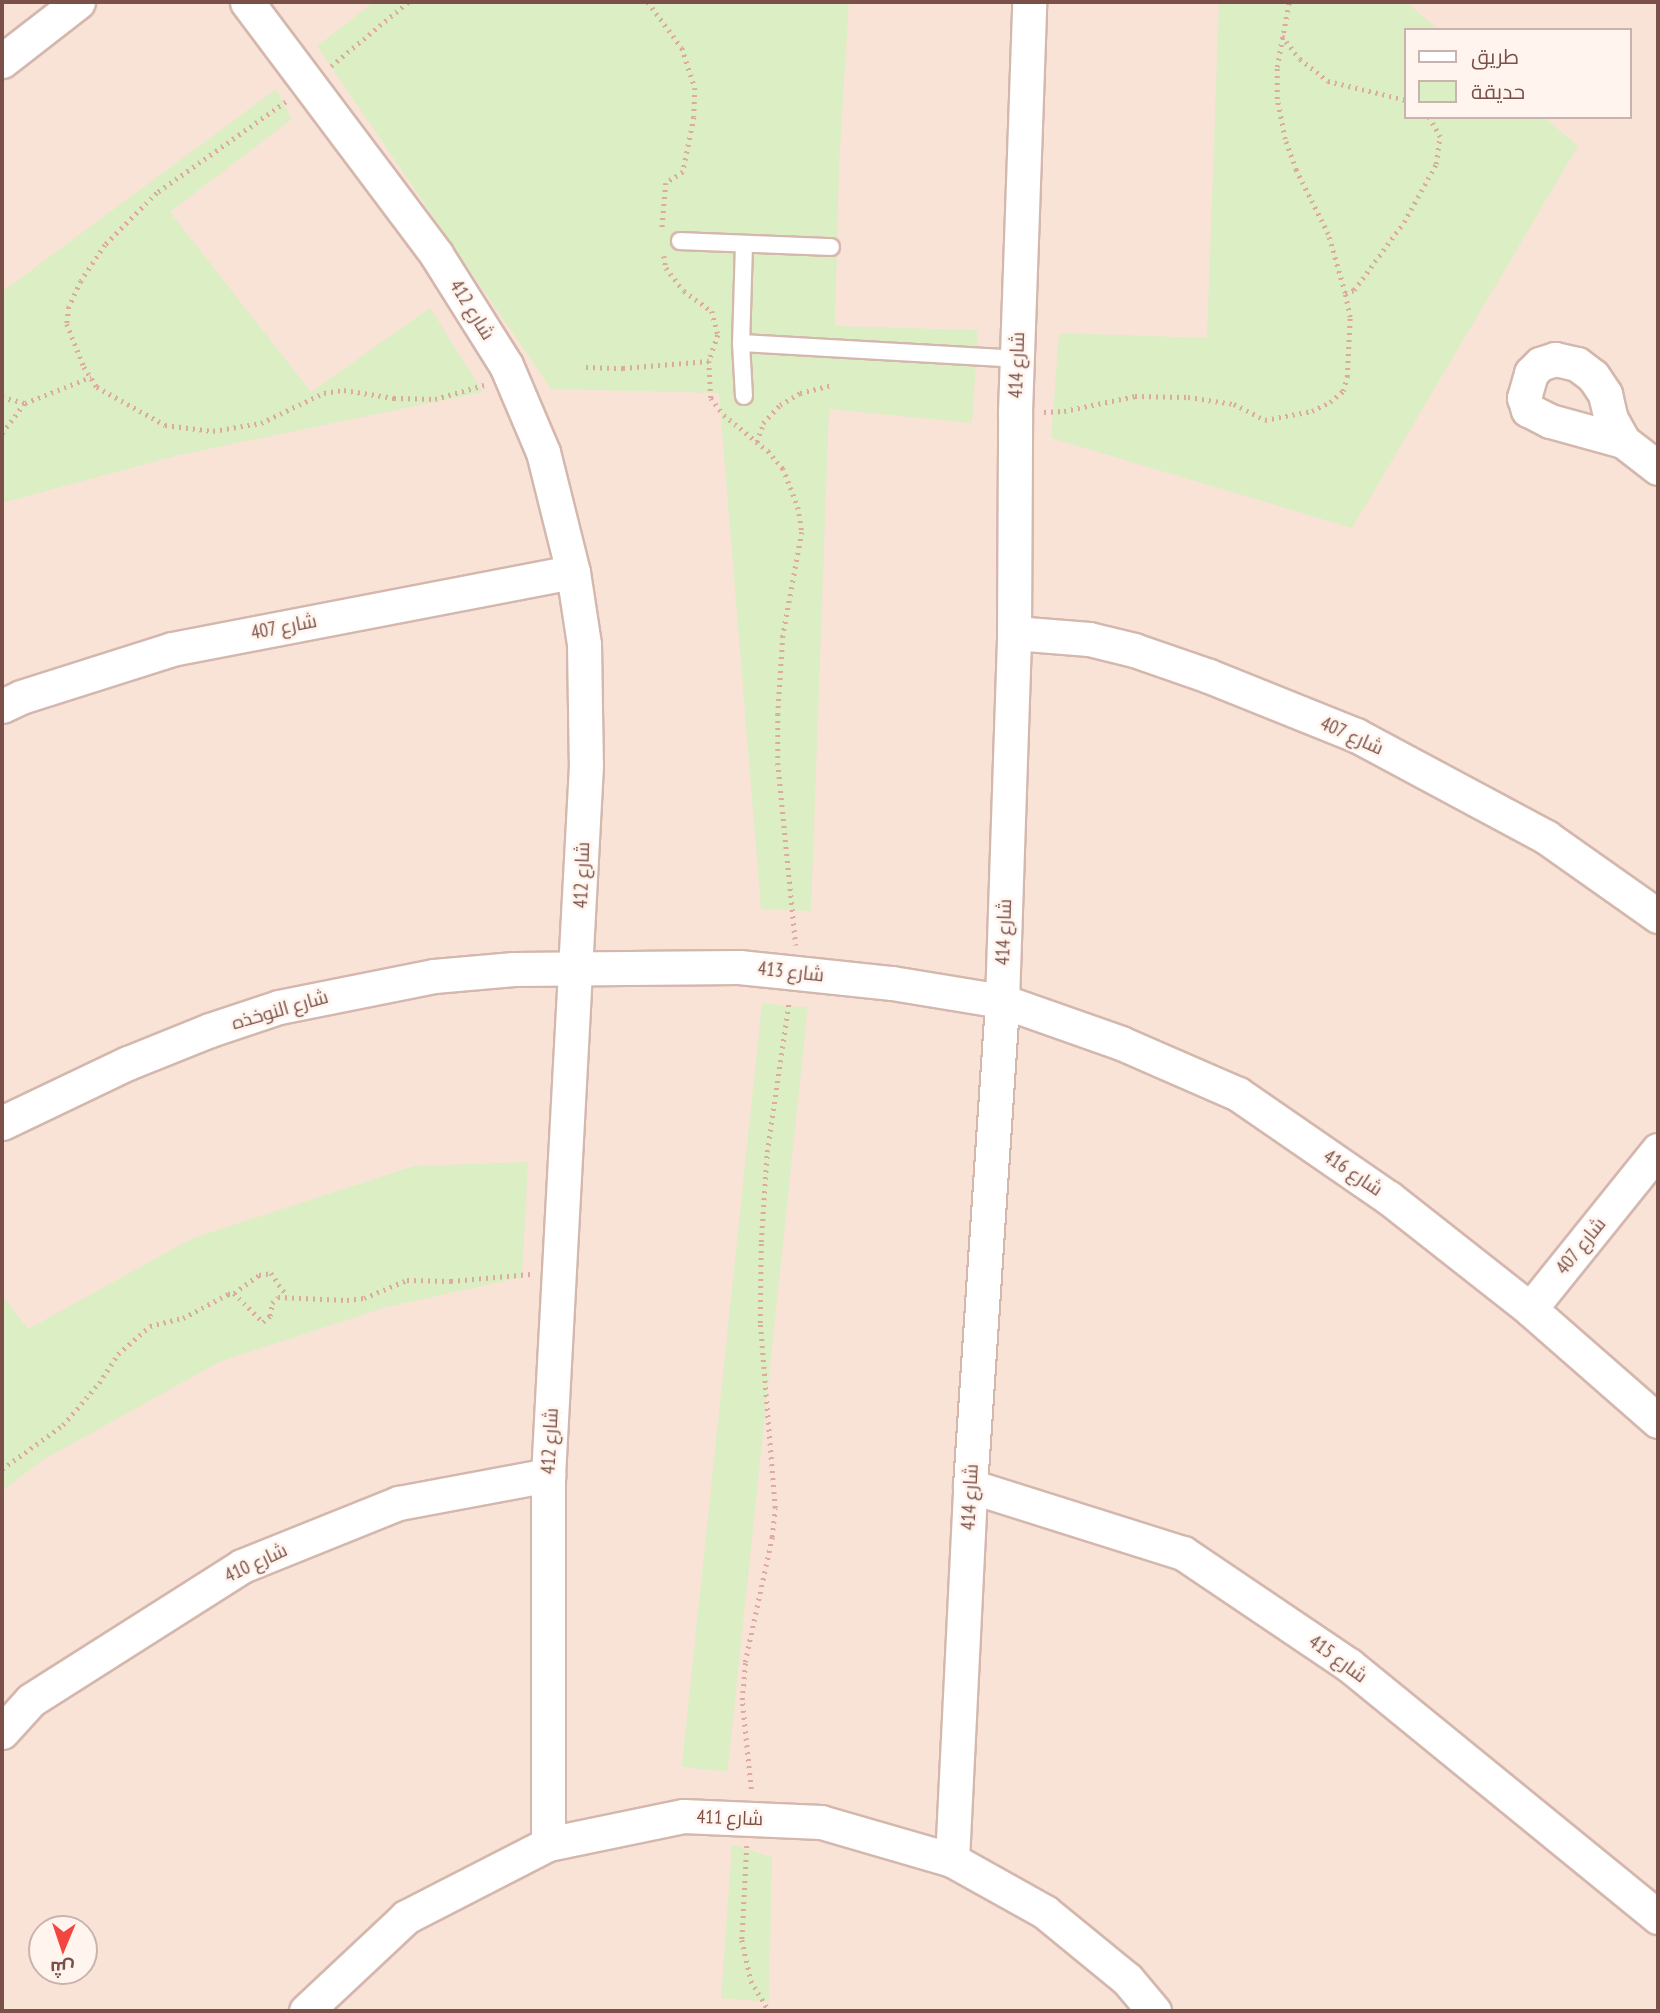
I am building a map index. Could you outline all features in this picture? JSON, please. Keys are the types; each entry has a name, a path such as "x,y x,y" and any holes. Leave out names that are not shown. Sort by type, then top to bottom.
{"street":[{"path":"2,61 78,2"},
{"name":"شارع 412","path":"247,2 436,254 512,375 543,452 573,572 584,644 587,713 578,967 548,1475 548,1844"},
{"name":"شارع 414","path":"952,1860 970,1486 1002,1001 1014,633 1015,412 1029,2"},
{"path":"1623,441 1658,468"},
{"name":"شارع 407","path":"2,706 21,696 172,649 573,572"},
{"name":"شارع 407","path":"1014,633 1075,637 1133,650 1209,676 1356,736 1546,837 1658,916"},
{"name":"شارع 413","path":"578,967 739,967 795,957 892,982 1002,1001"},
{"name":"شارع النوخذه","path":"2,1123 128,1063 210,1030 279,1007 435,976 578,967"},
{"name":"شارع 416","path":"1002,1001 1121,1043 1238,1094 1389,1198 1530,1309 1658,1421"},
{"name":"شارع 407","path":"1530,1309 1658,1150"},
{"name":"شارع 410","path":"2,1732 32,1700 242,1566 399,1503 548,1475"},
{"name":"شارع 415","path":"970,1486 1182,1553 1349,1665 1658,1917"},
{"name":"شارع 411","path":"306,2011 406,1917 548,1844 683,1816 821,1822 952,1860 1045,1912 1127,1979 1154,2011"}],"lane":[{"path":"680,241 831,247"},
{"path":"744,244 741,342 744,396"},
{"path":"741,342 1017,359"}],"path":[{"path":"408,2 309,84 157,194 104,245 80,281 69,307 67,324 97,387 165,425 213,431 261,423 324,393 344,390 394,398 435,399 512,375"},
{"path":"648,2 682,48 695,88 694,117 683,172 666,183 661,242"},
{"path":"1015,412 1064,411 1122,398 1154,396 1234,404 1265,420 1312,411 1331,402 1343,391 1348,377 1350,317 1345,293 1328,234 1296,170 1285,139 1278,99 1277,67 1289,2"},
{"path":"1282,36 1300,59 1328,81 1404,100"},
{"path":"1345,293 1354,290 1404,222 1436,164 1440,137 1430,119"},
{"path":"663,255 666,268 684,290 712,311 718,335 709,360 711,398 724,415 783,468 798,507 802,531 783,636 778,714 778,764 795,957 767,1152 761,1242 761,1336 775,1508 772,1537 745,1662 742,1700 751,1786"},
{"path":"586,367 623,368 709,360"},
{"path":"2,433 25,402 91,377"},
{"path":"757,442 763,423 780,405 800,393 832,385"},
{"path":"2,397 25,402"},
{"path":"234,1293 263,1322 270,1316 272,1303 278,1297 347,1300 364,1298 407,1280 451,1281 559,1271"},
{"path":"2,1469 62,1424 99,1383 118,1354 150,1326 183,1318 234,1293 259,1275 271,1273 281,1283 287,1296"},
{"path":"749,1819 742,1940 751,1981 768,2011"}],"shaded area":[{"path":"2,2 1658,2 1658,2011 2,2011"}],"green space":[{"path":"374,2 849,2 839,164 835,326 978,330 972,423 829,409 811,911 761,909 719,393 551,389 317,46"},
{"path":"1219,2 1406,2 1437,28 1404,28 1404,119 1546,119 1578,146 1352,528 1051,438 1059,333 1207,338"},
{"path":"276,89 292,119 170,212 311,392 430,308 483,392 179,455 2,503 2,292"},
{"path":"762,1003 808,1008 727,1772 682,1767"},
{"path":"528,1162 522,1277 383,1308 219,1362 41,1461 2,1491 2,1295 28,1329 193,1238 414,1166"},
{"path":"732,1845 772,1857 769,2002 721,1998"}]}
